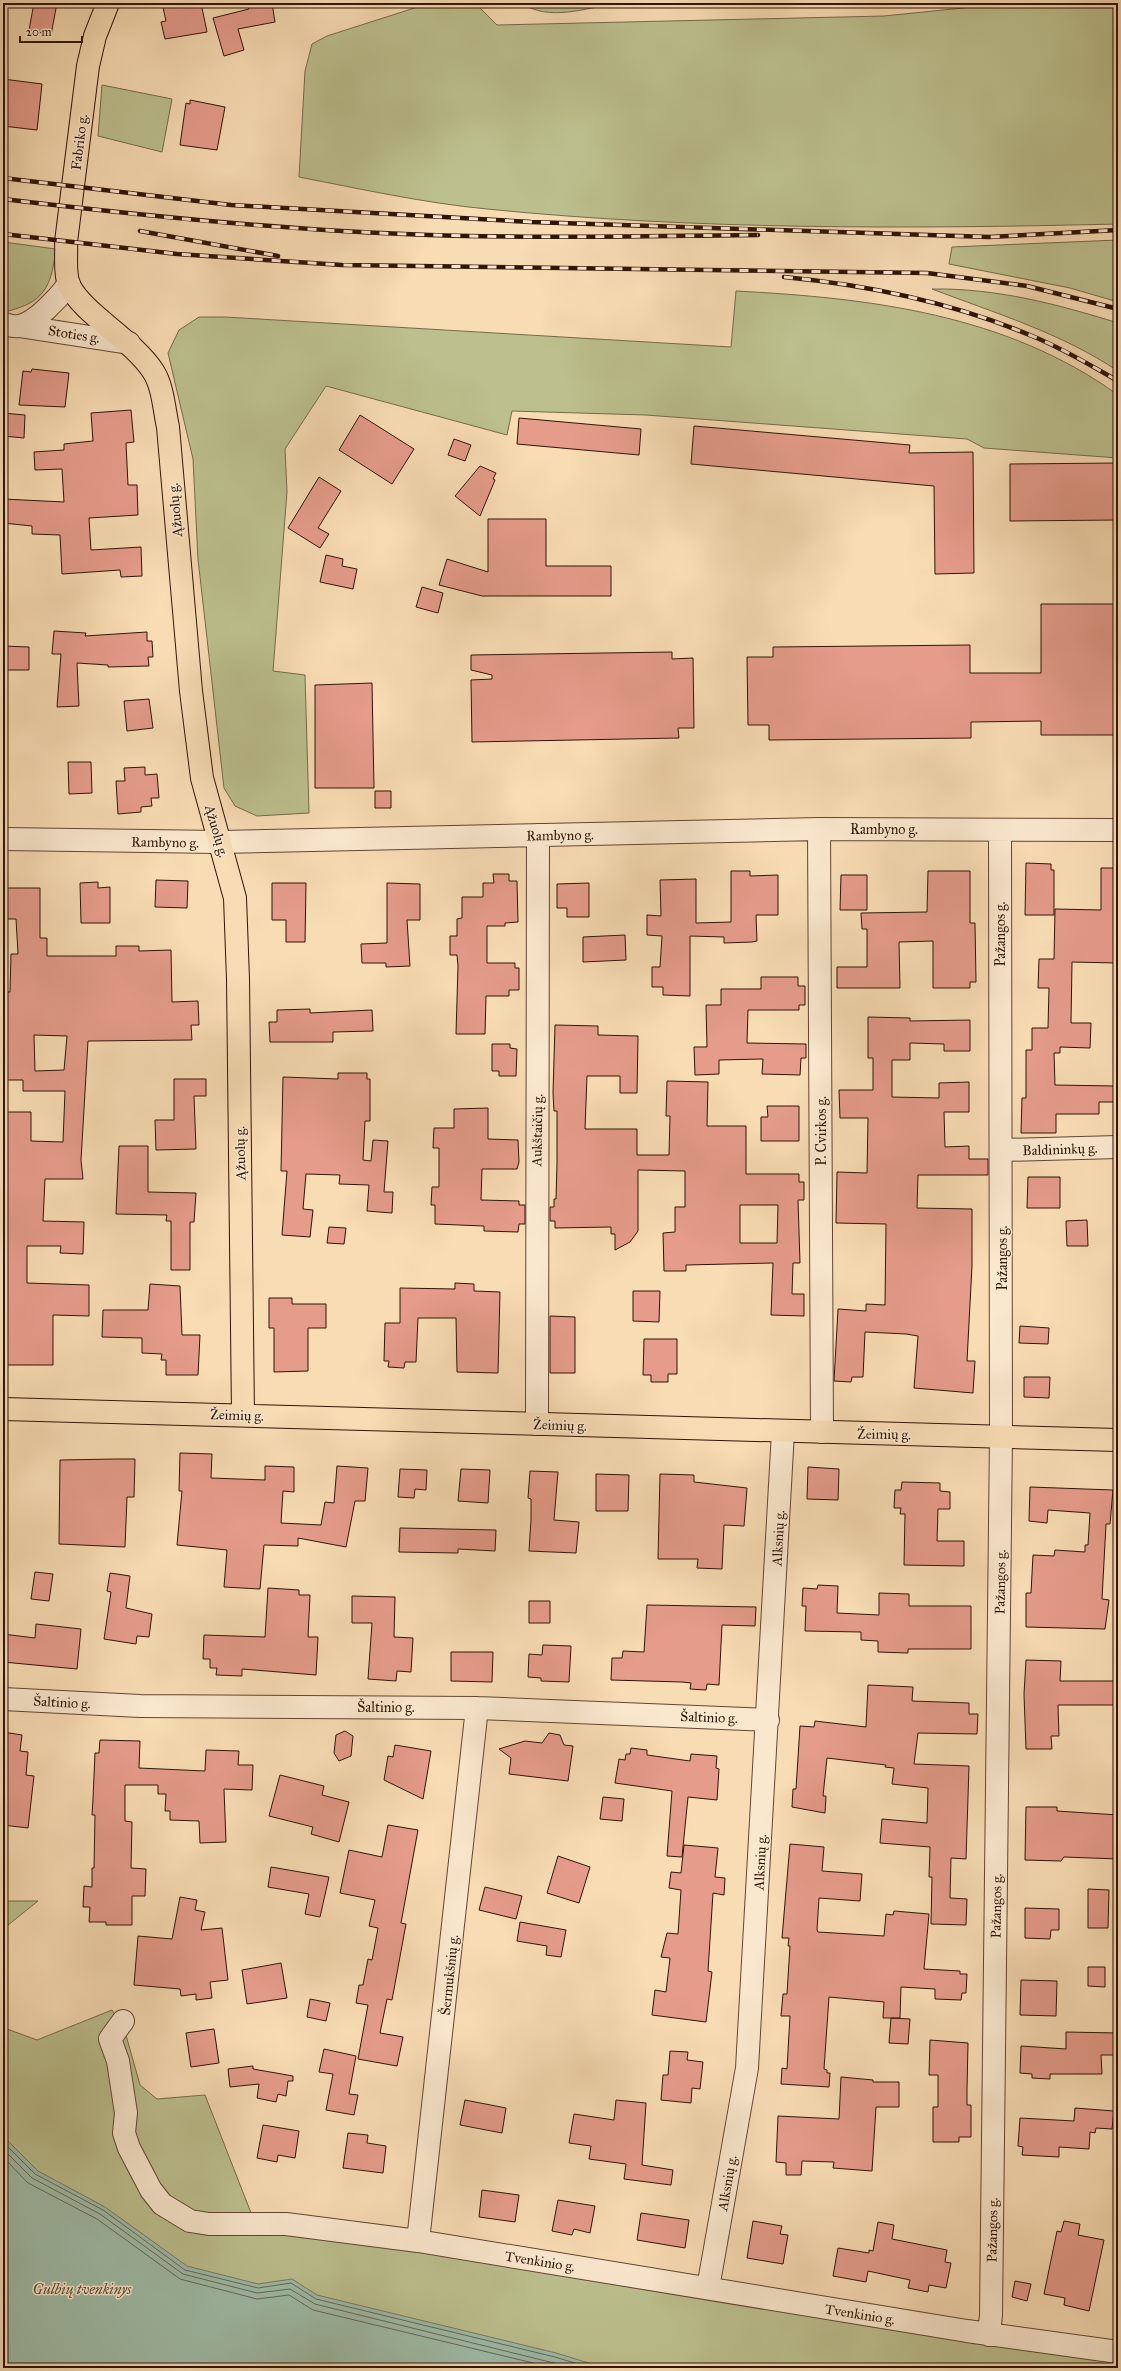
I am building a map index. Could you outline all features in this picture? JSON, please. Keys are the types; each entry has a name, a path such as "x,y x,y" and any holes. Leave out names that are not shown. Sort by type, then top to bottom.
{"main road":[{"name":"Fabriko g.","path":"69,284 66,242 88,66 95,36 108,3"},
{"name":"Ąžuolų g.","path":"69,284 84,304 129,343 153,372 161,395 168,427 191,691 202,778 235,898 238,979 243,1416"},
{"name":"Žeimių g.","path":"3,1409 783,1432 1001,1436 1118,1440"}],"street":[{"name":"Stoties g.","path":"11,325 41,314 55,302 69,284"},
{"name":"Stoties g.","path":"11,325 129,343"},
{"name":"Rambyno g.","path":"3,839 219,842 819,829 1118,830"},
{"name":"P. Cvirkos g.","path":"819,829 822,1432"},
{"name":"Pažangos g.","path":"989,2335 991,2315 1001,1436 1002,1150 1000,830"},
{"name":"Aukštaičių g.","path":"537,1424 538,835"},
{"name":"Baldininkų g.","path":"1002,1150 1118,1147"},
{"name":"Alksnių g.","path":"708,2288 747,2068 768,1720 783,1432"},
{"name":"Šaltinio g.","path":"3,1699 140,1706 477,1708 768,1720"},
{"name":"Šermukšnių g.","path":"418,2241 477,1708"},
{"name":"Tvenkinio g.","path":"123,2021 110,2039 118,2061 126,2113 124,2133 151,2190 162,2204 176,2214 190,2221 209,2224 286,2224 418,2241 989,2335 1118,2352"}],"green space":[{"path":"430,3 475,3 497,25 884,16 1012,3 1118,3 1118,224 881,227 644,221 566,216 463,206 393,195 299,177 305,71 312,44 327,36"},
{"path":"522,3 617,3 556,13 532,9"},
{"path":"102,85 172,99 162,152 98,136"},
{"path":"1118,240 1118,302 1070,288 949,264 952,247"},
{"path":"3,242 56,249 48,284 43,292 28,304 4,312"},
{"path":"932,289 979,291 1026,298 1118,323 1118,371 1051,335 1004,315"},
{"path":"736,291 836,299 935,315 983,328 1030,346 1075,368 1118,395 1118,458 984,448 967,439 646,415 512,411 507,435 326,386 285,449 287,492 273,671 305,675 309,813 257,816 235,806 224,788 198,559 193,459 168,353 179,330 199,317 225,317 731,347"},
{"path":"3,1901 38,1901 3,1929"},
{"path":"112,2010 124,2028 140,2085 157,2099 205,2095 253,2218 1118,2357 1118,2368 3,2368 3,2024 7,2029 37,2040"}],"water":[{"name":"Gulbių tvenkinys","path":"3,2136 38,2171 105,2207 187,2266 258,2284 292,2279 317,2295 556,2353 605,2368 3,2368"}],"building":[{"path":"34,3 57,3 51,35 29,30"},
{"path":"162,3 201,3 207,32 165,39 161,22 166,21"},
{"path":"247,3 272,3 275,22 238,29 244,50 224,56 213,18 249,9"},
{"path":"3,79 42,84 37,130 3,126"},
{"path":"190,100 225,107 217,150 180,145 186,103 190,104"},
{"path":"32,369 69,373 65,407 19,405 23,371 31,372"},
{"path":"131,410 134,442 126,443 128,485 137,485 138,515 89,518 91,550 141,547 142,576 121,577 120,570 62,574 60,535 32,534 32,526 3,523 3,499 64,502 62,469 35,470 34,452 64,450 64,444 93,441 91,413"},
{"path":"3,413 25,415 24,438 3,436"},
{"path":"360,415 414,449 392,484 339,450"},
{"path":"519,418 641,429 639,455 517,444"},
{"path":"694,426 910,445 909,453 973,452 974,573 935,574 934,486 691,464"},
{"path":"454,439 471,445 465,461 448,455"},
{"path":"1118,463 1118,520 1010,521 1010,464"},
{"path":"480,466 496,473 493,479 495,480 480,516 455,496"},
{"path":"319,477 341,491 318,528 329,534 320,548 288,528"},
{"path":"488,519 546,519 546,566 611,566 611,596 482,596 439,585 447,559 488,572"},
{"path":"326,555 343,559 342,566 357,569 353,589 320,582"},
{"path":"422,587 443,593 438,613 416,607"},
{"path":"1041,604 1118,604 1118,735 1041,735 1041,721 971,722 971,738 769,740 769,725 748,725 747,657 773,657 773,647 970,645 970,673 1041,673"},
{"path":"54,631 86,633 85,636 147,632 147,641 152,641 153,657 148,657 149,666 108,667 108,665 77,663 79,706 57,707 61,654 52,654"},
{"path":"3,646 29,647 29,670 3,670"},
{"path":"672,652 672,659 693,658 694,728 678,728 679,738 472,742 471,680 492,679 492,675 471,670 471,655"},
{"path":"372,683 374,788 315,788 315,685"},
{"path":"149,699 153,728 127,731 124,701"},
{"path":"68,762 91,762 92,793 69,794"},
{"path":"145,767 145,775 157,774 159,798 151,798 152,806 141,807 141,812 118,814 116,781 125,781 124,768"},
{"path":"375,791 391,791 391,808 375,808"},
{"path":"1026,863 1051,864 1051,870 1054,870 1054,915 1025,915"},
{"path":"1101,868 1118,868 1118,963 1072,962 1071,1023 1091,1023 1090,1048 1060,1047 1060,1053 1054,1053 1055,1085 1116,1086 1116,1102 1099,1102 1099,1114 1056,1114 1056,1133 1021,1133 1022,1098 1026,1098 1026,1050 1032,1050 1032,1028 1048,1028 1049,988 1038,988 1039,959 1054,959 1055,909 1101,910"},
{"path":"731,871 750,871 750,876 778,875 778,915 756,915 757,941 724,943 724,937 690,936 690,996 663,995 663,987 652,987 652,967 660,967 662,936 647,935 647,915 661,916 660,880 696,879 696,923 731,922"},
{"path":"928,871 970,871 970,923 975,923 976,982 970,982 970,988 933,988 933,941 899,942 900,988 837,988 837,967 867,967 867,929 862,929 861,913 927,912"},
{"path":"493,874 509,874 509,881 517,881 518,922 505,923 505,926 487,926 487,963 515,963 515,968 519,968 519,990 509,990 509,996 486,996 485,1034 456,1034 458,966 457,955 450,955 450,936 457,936 457,919 462,918 462,897 483,897 483,883 494,883"},
{"path":"841,875 867,875 867,910 840,910"},
{"path":"156,880 188,881 187,908 155,907"},
{"path":"98,882 98,888 110,887 110,923 81,923 80,883"},
{"path":"272,883 306,883 305,942 286,942 286,920 272,920"},
{"path":"387,883 420,884 420,920 407,920 410,966 386,967 386,963 362,963 361,944 387,943"},
{"path":"589,883 589,917 567,917 567,908 557,908 557,884"},
{"path":"6,888 40,888 40,938 47,938 47,956 116,956 116,946 139,946 139,951 171,950 172,1002 198,1001 199,1025 191,1025 192,1040 88,1041 81,1160 83,1179 45,1179 43,1221 84,1222 83,1254 60,1253 61,1246 27,1246 27,1283 89,1285 89,1316 53,1315 53,1365 3,1365 3,1169 5,1136 3,1136 3,1112 31,1112 31,1141 63,1142 65,1091 23,1091 23,1080 3,1080 3,998 6,998 6,992 10,992 11,954 18,954 16,919 6,919","holes":["34,1035 67,1036 64,1070 35,1071"]},
{"path":"625,935 626,960 583,962 583,937"},
{"path":"761,977 798,977 798,986 805,986 805,1005 799,1005 799,1010 748,1010 747,1043 806,1044 806,1058 801,1058 800,1075 762,1074 763,1059 719,1060 719,1074 695,1075 694,1047 707,1047 706,1005 721,1005 721,989 761,989"},
{"path":"310,1009 310,1013 372,1010 373,1031 333,1032 333,1042 270,1042 269,1022 277,1022 277,1010"},
{"path":"868,1017 910,1018 910,1021 970,1020 970,1051 944,1051 944,1044 910,1043 910,1060 892,1060 892,1097 939,1098 939,1083 969,1082 969,1112 944,1112 945,1147 969,1146 969,1159 988,1159 988,1175 918,1175 917,1208 972,1209 972,1266 967,1361 975,1361 973,1393 914,1388 918,1336 906,1334 865,1332 863,1377 852,1377 851,1382 834,1381 838,1309 866,1311 866,1304 885,1305 886,1224 836,1223 837,1172 867,1173 868,1118 840,1118 839,1090 873,1090 873,1058 868,1058"},
{"path":"555,1025 598,1026 598,1035 638,1036 637,1093 620,1093 620,1076 587,1076 585,1129 637,1129 637,1155 669,1155 670,1116 666,1116 667,1081 708,1082 707,1126 746,1126 746,1174 799,1174 799,1182 804,1182 804,1200 798,1200 800,1263 793,1263 792,1294 804,1294 804,1316 771,1315 773,1263 686,1265 686,1271 664,1271 663,1233 675,1232 675,1207 685,1207 685,1171 638,1170 638,1231 630,1242 615,1250 615,1234 611,1234 611,1227 555,1228 555,1221 550,1221 550,1207 554,1207 554,1199 556,1199 557,1163 557,1111 554,1111 553,1093","holes":["740,1205 778,1205 777,1243 740,1243"]},
{"path":"492,1044 510,1044 510,1048 517,1049 516,1076 499,1076 499,1071 492,1071"},
{"path":"338,1073 367,1073 367,1079 370,1079 370,1121 365,1121 363,1160 371,1161 373,1140 388,1141 384,1192 393,1192 392,1213 367,1211 369,1185 339,1184 340,1175 306,1174 303,1209 313,1210 310,1237 282,1235 287,1171 281,1171 283,1077 338,1079"},
{"path":"174,1079 206,1079 206,1096 194,1096 196,1149 156,1150 155,1120 174,1120"},
{"path":"767,1106 799,1106 799,1141 761,1141 761,1117 768,1117"},
{"path":"488,1108 488,1139 518,1140 519,1162 517,1169 482,1169 481,1200 519,1201 519,1205 525,1205 525,1224 519,1224 518,1232 484,1231 484,1226 435,1224 435,1205 431,1205 432,1187 439,1187 439,1148 433,1148 434,1128 454,1128 454,1109"},
{"path":"119,1146 148,1146 148,1192 196,1193 194,1222 190,1222 190,1270 171,1270 171,1221 166,1221 167,1215 116,1214"},
{"path":"1028,1177 1060,1177 1060,1208 1027,1208"},
{"path":"1087,1220 1088,1246 1067,1246 1066,1221"},
{"path":"329,1227 346,1228 344,1244 327,1243"},
{"path":"455,1283 474,1284 474,1291 500,1292 498,1373 457,1372 456,1318 418,1318 416,1362 405,1362 404,1368 388,1367 389,1361 384,1361 385,1323 400,1323 400,1288 455,1289"},
{"path":"150,1284 180,1286 182,1335 200,1335 198,1375 166,1375 166,1360 161,1360 162,1354 142,1353 142,1338 102,1337 103,1310 148,1310"},
{"path":"633,1291 660,1291 659,1322 633,1321"},
{"path":"269,1298 292,1298 292,1304 326,1304 326,1328 308,1328 308,1371 274,1372 274,1328 269,1328"},
{"path":"550,1316 575,1317 575,1373 550,1373"},
{"path":"1020,1326 1049,1328 1048,1344 1019,1343"},
{"path":"644,1339 677,1339 677,1374 668,1374 668,1382 651,1382 651,1375 643,1375"},
{"path":"1024,1377 1050,1377 1049,1398 1024,1397"},
{"path":"180,1453 212,1454 211,1478 265,1480 265,1466 294,1467 294,1492 283,1491 281,1523 321,1525 325,1502 334,1503 337,1466 368,1468 365,1501 355,1501 346,1547 298,1538 298,1546 264,1545 260,1589 224,1587 227,1550 177,1545 182,1491 179,1491"},
{"path":"135,1459 134,1497 127,1497 125,1547 59,1544 60,1460"},
{"path":"808,1467 839,1469 838,1500 807,1499"},
{"path":"400,1469 427,1470 426,1490 415,1489 414,1498 398,1497"},
{"path":"461,1469 490,1470 488,1503 458,1501"},
{"path":"530,1471 558,1472 554,1520 579,1522 576,1553 529,1551 531,1499 528,1498"},
{"path":"596,1474 629,1475 628,1511 596,1511"},
{"path":"660,1474 694,1475 694,1482 747,1488 744,1526 724,1525 722,1569 697,1568 698,1559 658,1559"},
{"path":"902,1482 940,1483 940,1491 950,1492 950,1509 938,1509 937,1541 964,1541 964,1566 904,1565 905,1514 900,1514 901,1508 894,1508 895,1490 901,1490"},
{"path":"1030,1487 1113,1490 1110,1524 1106,1524 1102,1599 1109,1600 1105,1629 1026,1627 1026,1593 1031,1593 1033,1555 1054,1556 1055,1550 1085,1552 1085,1545 1088,1545 1090,1513 1048,1510 1047,1523 1029,1521"},
{"path":"400,1528 496,1530 495,1551 458,1549 458,1553 399,1552"},
{"path":"35,1572 53,1574 49,1601 31,1599"},
{"path":"110,1573 130,1576 126,1608 152,1614 149,1637 137,1636 136,1644 104,1639 111,1592 107,1591"},
{"path":"818,1585 838,1586 837,1613 879,1615 879,1593 909,1594 909,1606 971,1606 971,1649 908,1649 908,1653 878,1652 878,1641 861,1640 861,1632 805,1631 806,1606 802,1606 803,1588 817,1589"},
{"path":"268,1588 299,1590 299,1595 310,1595 308,1637 318,1637 316,1675 242,1669 242,1676 216,1675 217,1668 210,1668 210,1659 203,1659 204,1635 265,1637"},
{"path":"352,1596 395,1597 394,1637 413,1638 411,1672 397,1671 396,1681 368,1679 372,1623 352,1623"},
{"path":"529,1601 550,1601 550,1623 529,1623"},
{"path":"647,1605 756,1607 755,1626 722,1625 719,1685 707,1684 706,1690 690,1689 691,1683 682,1682 611,1680 612,1658 622,1658 623,1651 644,1652"},
{"path":"36,1624 81,1629 77,1669 3,1662 3,1634 35,1638"},
{"path":"543,1645 571,1646 569,1682 541,1681 541,1678 528,1677 529,1654 542,1655"},
{"path":"451,1652 493,1652 492,1682 451,1681"},
{"path":"1026,1660 1061,1661 1060,1681 1116,1681 1116,1705 1058,1705 1059,1736 1051,1736 1052,1749 1026,1749 1024,1694"},
{"path":"868,1685 913,1687 912,1701 969,1703 969,1714 978,1714 977,1734 918,1733 914,1764 969,1766 966,1859 951,1858 950,1898 967,1899 966,1925 931,1924 932,1877 929,1877 930,1847 880,1843 882,1819 927,1823 928,1788 892,1784 894,1768 885,1767 886,1765 827,1758 823,1796 826,1796 825,1813 792,1807 793,1789 796,1789 800,1726 814,1727 815,1721 866,1727"},
{"path":"345,1731 353,1736 351,1756 339,1761 334,1753 336,1735"},
{"path":"3,1732 22,1735 20,1751 28,1752 26,1775 34,1776 28,1828 3,1825 6,1781 3,1781"},
{"path":"549,1733 560,1735 564,1745 573,1746 568,1781 509,1774 511,1758 499,1749 525,1741 542,1743"},
{"path":"100,1740 140,1741 139,1768 205,1771 206,1750 239,1751 238,1765 253,1765 252,1790 224,1789 226,1842 200,1843 199,1821 170,1820 170,1811 165,1811 166,1794 158,1794 158,1785 125,1785 125,1821 132,1822 131,1868 146,1869 145,1896 132,1896 132,1925 106,1925 106,1922 89,1922 90,1907 83,1907 84,1886 92,1887 92,1868 94,1868 95,1815 92,1815 95,1753 99,1753"},
{"path":"395,1745 431,1751 423,1799 384,1780 388,1756 393,1757"},
{"path":"631,1748 647,1750 647,1755 690,1761 691,1754 717,1756 716,1768 719,1769 717,1800 688,1797 682,1857 667,1856 672,1791 615,1783 619,1759 625,1760 626,1754 630,1754"},
{"path":"280,1775 324,1786 322,1795 349,1802 339,1842 311,1834 313,1827 269,1816"},
{"path":"603,1797 624,1799 622,1821 600,1819"},
{"path":"1026,1807 1057,1807 1057,1811 1118,1815 1118,1859 1064,1857 1061,1861 1025,1860"},
{"path":"388,1825 418,1830 401,1923 406,1924 392,2000 387,1999 380,2033 403,2037 397,2066 358,2059 368,2005 356,2003 359,1985 363,1985 368,1959 372,1960 378,1928 369,1926 375,1900 340,1893 349,1850 382,1857"},
{"path":"790,1844 824,1847 822,1871 862,1874 860,1901 819,1898 818,1932 884,1936 886,1914 893,1915 894,1911 929,1914 924,1969 960,1971 960,1974 967,1974 966,1993 962,1993 961,2000 935,1999 935,1989 901,1987 900,2018 883,2018 884,2002 829,1997 824,2069 827,2070 827,2073 830,2073 829,2087 781,2084 782,2068 787,2069 790,2016 781,2016 783,1994 787,1994 790,1946 788,1946 789,1938 782,1938"},
{"path":"684,1845 718,1848 715,1877 725,1878 724,1895 713,1893 708,1971 712,1972 706,2022 652,2015 655,1990 666,1992 670,1958 661,1957 667,1933 678,1934 681,1890 669,1888 671,1872 681,1873"},
{"path":"558,1856 590,1867 579,1903 547,1893"},
{"path":"271,1867 329,1877 320,1917 305,1914 309,1894 268,1887"},
{"path":"485,1887 522,1896 516,1919 479,1910"},
{"path":"1088,1889 1109,1890 1108,1928 1088,1928"},
{"path":"180,1897 197,1900 195,1910 205,1912 201,1930 222,1928 228,1980 210,1982 212,1998 196,2000 196,1994 181,1996 180,1989 134,1985 138,1936 172,1939"},
{"path":"1025,1908 1059,1909 1059,1930 1051,1930 1050,1939 1025,1938"},
{"path":"520,1922 566,1930 561,1957 546,1955 547,1946 517,1941"},
{"path":"281,1963 287,1998 247,2004 242,1970"},
{"path":"1088,1967 1105,1967 1105,1987 1088,1986"},
{"path":"1021,1980 1057,1981 1056,2016 1020,2015"},
{"path":"310,1999 330,2003 326,2021 307,2017"},
{"path":"891,2018 910,2019 908,2044 889,2043"},
{"path":"214,2029 219,2063 191,2067 186,2033"},
{"path":"1066,2032 1118,2033 1118,2055 1101,2055 1102,2074 1050,2074 1050,2079 1032,2078 1032,2074 1020,2073 1021,2046 1066,2049"},
{"path":"930,2040 968,2043 967,2105 971,2105 971,2137 959,2137 959,2142 933,2142 933,2107 938,2107 938,2075 929,2075"},
{"path":"324,2049 356,2056 349,2094 358,2095 354,2115 326,2110 333,2074 319,2072"},
{"path":"670,2051 688,2052 687,2060 703,2062 700,2089 692,2088 691,2103 661,2100 663,2075 668,2075"},
{"path":"253,2066 253,2069 293,2076 293,2081 288,2081 286,2096 278,2094 276,2102 257,2098 259,2084 230,2087 228,2069"},
{"path":"841,2077 873,2080 873,2082 899,2082 899,2107 876,2107 872,2171 833,2168 834,2162 802,2161 801,2175 786,2175 786,2163 776,2162 778,2116 839,2119"},
{"path":"465,2100 506,2108 502,2133 460,2125"},
{"path":"616,2100 646,2103 642,2165 673,2170 671,2185 624,2179 626,2164 589,2159 591,2146 569,2143 574,2114 614,2120"},
{"path":"1075,2108 1114,2111 1112,2129 1096,2128 1095,2133 1090,2132 1089,2149 1059,2147 1059,2157 1022,2155 1023,2147 1018,2146 1020,2118 1074,2121"},
{"path":"263,2125 299,2131 295,2158 278,2155 277,2162 257,2158"},
{"path":"348,2133 368,2135 367,2143 386,2146 383,2173 343,2168"},
{"path":"482,2190 519,2195 515,2222 479,2217"},
{"path":"558,2200 595,2206 590,2233 574,2229 572,2235 552,2231"},
{"path":"641,2213 689,2220 685,2248 637,2240"},
{"path":"753,2221 782,2226 780,2234 788,2235 783,2264 747,2258"},
{"path":"1064,2221 1080,2224 1078,2235 1104,2240 1089,2311 1064,2305 1065,2298 1044,2294 1057,2231 1061,2232"},
{"path":"878,2222 894,2225 892,2239 947,2250 945,2262 951,2263 946,2288 929,2285 928,2292 908,2288 910,2280 868,2271 866,2282 833,2276 838,2248 869,2253 869,2250 873,2251"},
{"path":"1015,2281 1031,2284 1027,2301 1012,2297"}],"railway":[{"path":"3,178 231,205 531,222 989,237 1118,230"},
{"path":"3,199 203,221 354,232 448,236 537,237 758,235"},
{"path":"140,231 278,256"},
{"path":"3,234 177,254 342,265 927,273 1027,286 1118,309"},
{"path":"784,277 816,280 879,290 972,314 1002,324 1054,346 1118,381"}]}
